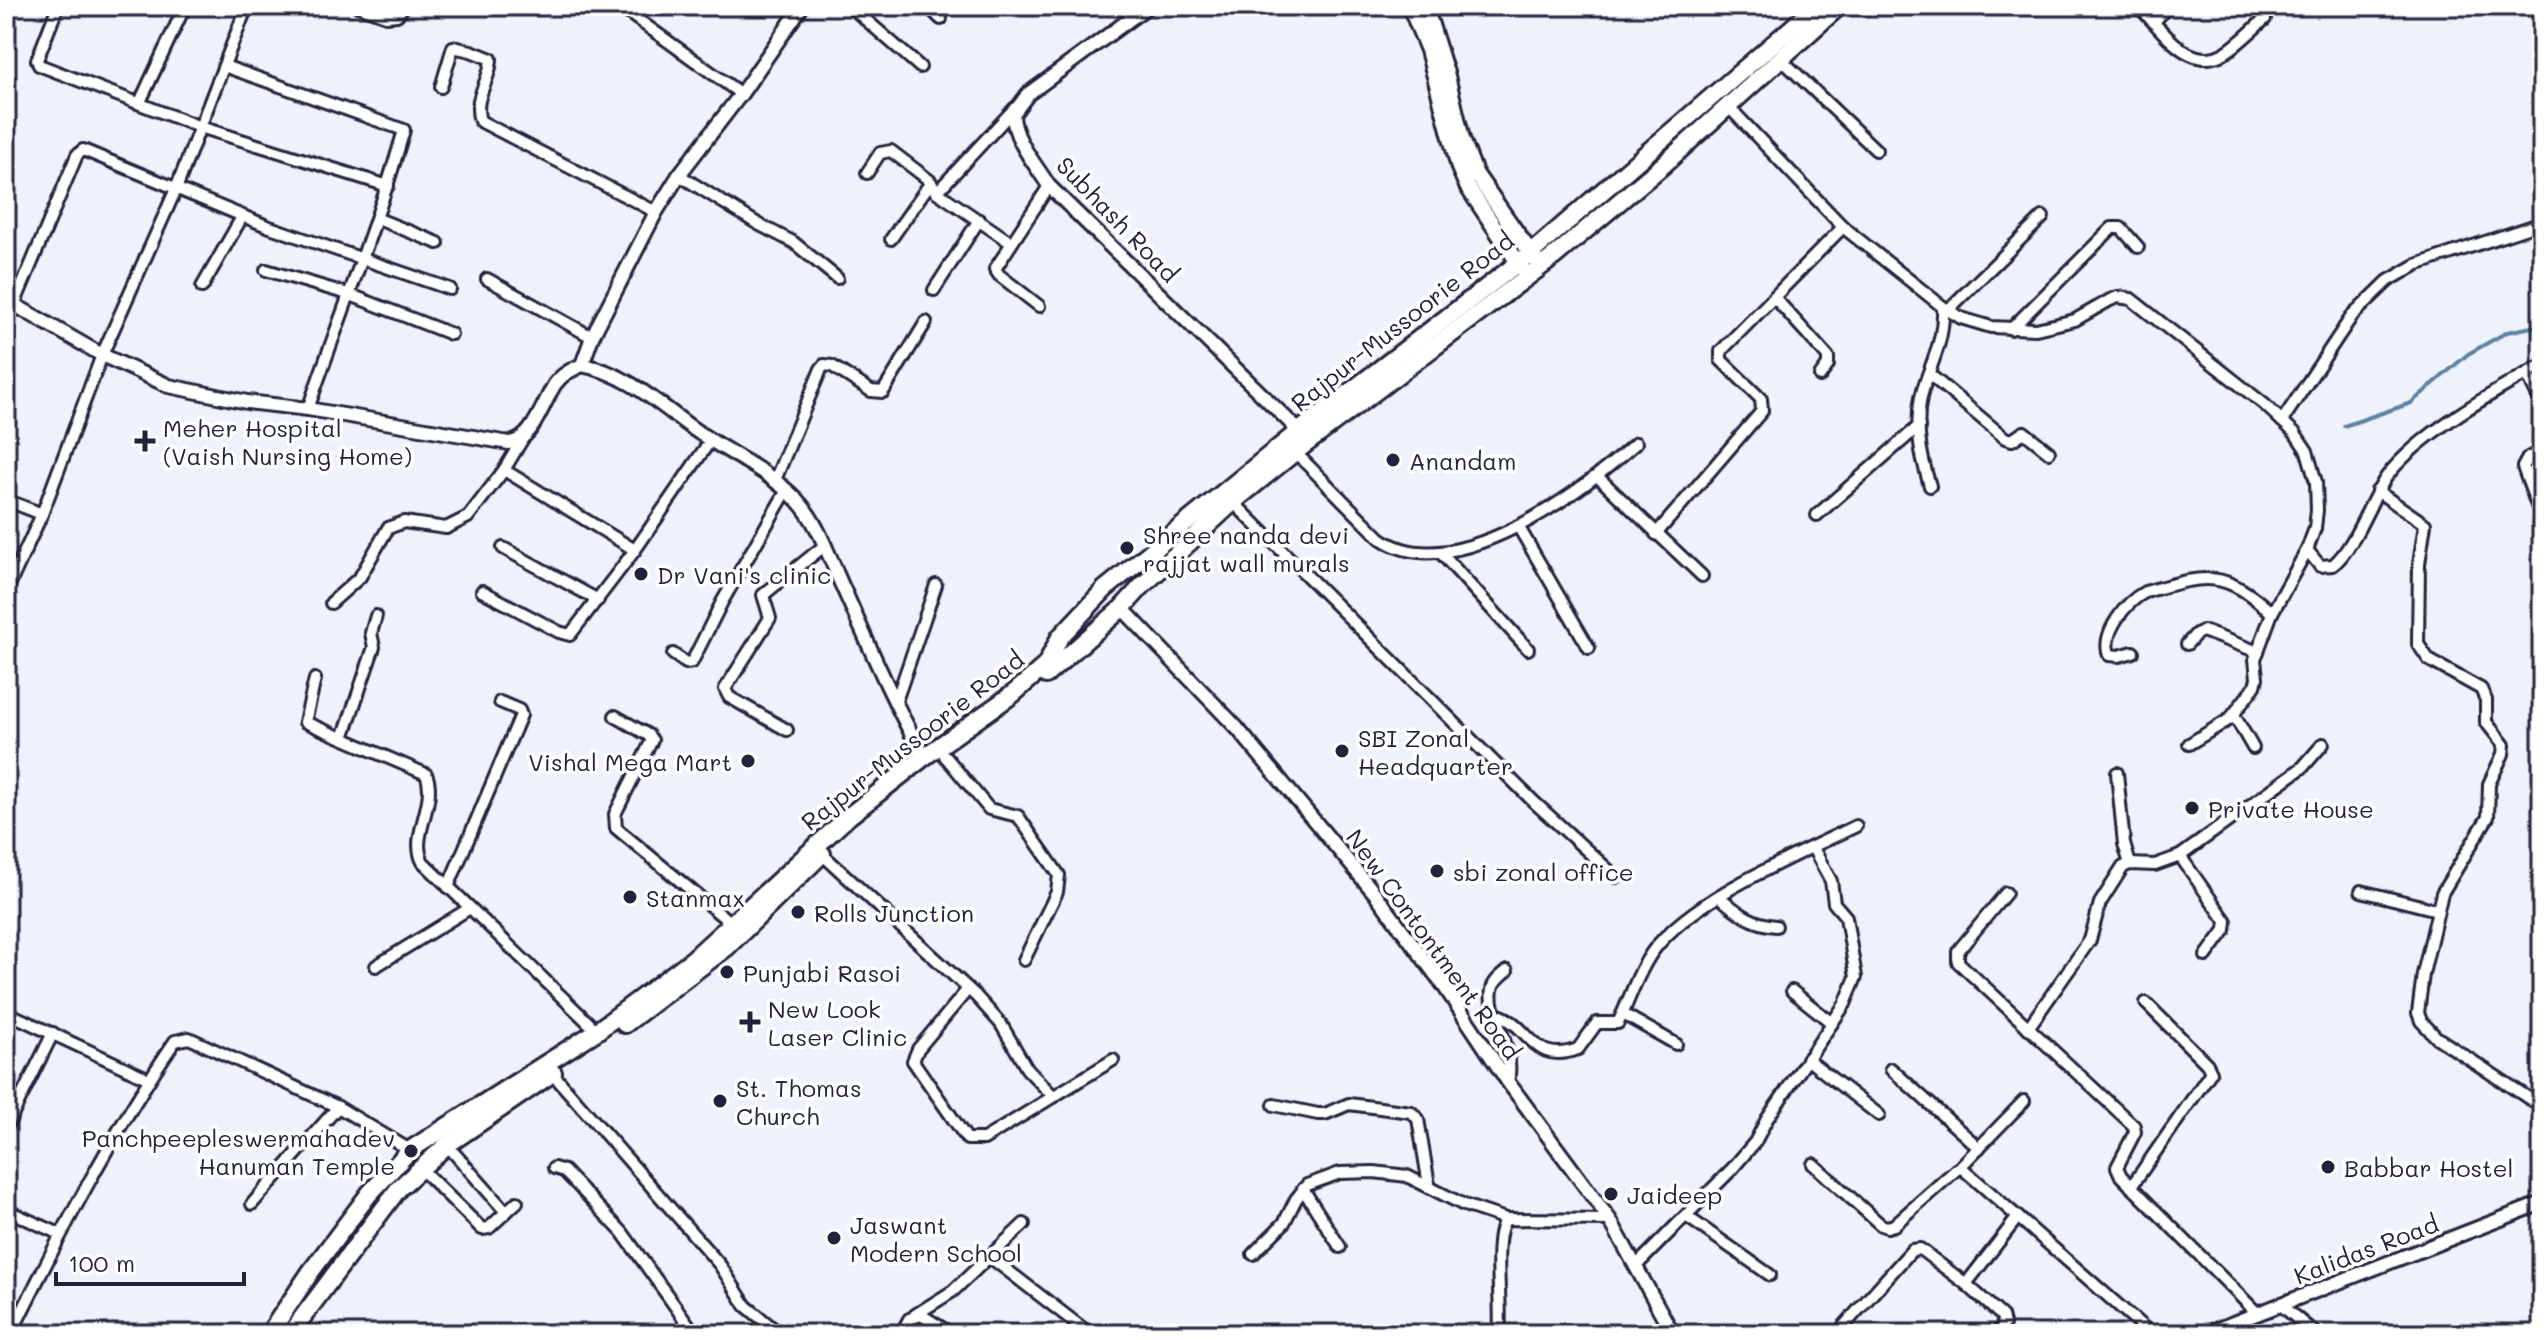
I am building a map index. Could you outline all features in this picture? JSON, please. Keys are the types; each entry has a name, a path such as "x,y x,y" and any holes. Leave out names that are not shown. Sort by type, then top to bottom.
{"main road":[{"path":"1410,6 1428,50 1459,168 1467,186 1535,272"},
{"path":"1425,6 1447,76 1462,139 1475,173 1524,258"},
{"name":"Rajpur-Mussoorie Road","path":"269,1334 369,1194 410,1150 597,1031 693,959 849,816 924,757 1013,694 1046,665 1060,637 1110,585 1299,431 1524,258 1817,6"},
{"name":"Rajpur-Mussoorie Road","path":"290,1334 390,1199 420,1168 447,1145 654,1005 727,947 861,818 1025,693 1121,609 1233,502 1535,272 1662,166 1839,6"},
{"path":"1098,598 1099,609 1104,613 1121,609 1126,591 1120,586 1110,585"}],"street":[{"path":"58,6 38,63 200,127 388,186"},
{"path":"140,102 185,6"},
{"path":"6,592 42,514 102,355 176,189 247,6"},
{"path":"358,6 386,16 397,15 404,6"},
{"path":"619,6 741,94"},
{"path":"582,365 592,337 656,212 679,175 741,94 802,6"},
{"path":"850,6 920,67"},
{"path":"928,6 941,19"},
{"path":"891,239 934,187 1021,101 1148,6"},
{"path":"2138,6 2174,44 2190,56 2211,58 2225,53 2265,19"},
{"path":"2154,22 2168,6"},
{"path":"441,87 453,47 491,59 477,111 480,121 656,212"},
{"path":"1780,58 1876,150"},
{"path":"224,66 404,130 378,219 308,409"},
{"name":"Subhash Road","path":"1021,101 1013,114 1015,127 1049,186 1299,431"},
{"path":"1727,105 1843,227 1946,309 1974,323 2011,329 2036,329 2075,320 2118,297 2131,299 2295,433 2312,466 2317,510 2307,550 2272,613 2255,662 2255,686 2234,715 2189,744"},
{"path":"450,289 242,217 83,150 77,155 10,302 102,355 169,386 247,402 308,409 509,443 522,440"},
{"path":"867,173 880,153 886,150 1010,242"},
{"path":"679,175 793,242 837,278"},
{"path":"1039,306 997,272 997,264 1049,186"},
{"path":"202,287 242,217"},
{"path":"1930,486 1922,460 1920,402 1941,340 1946,309 2043,217"},
{"path":"378,219 438,243"},
{"path":"934,290 979,220"},
{"path":"2282,421 2352,316 2388,281 2416,265 2542,223"},
{"path":"1656,534 1762,411 1761,399 1719,355 1843,227"},
{"path":"2011,329 2112,228 2121,228 2138,247"},
{"path":"266,270 348,294 451,334"},
{"path":"487,279 592,337"},
{"path":"1774,297 1828,357 1828,365 1820,376"},
{"path":"775,480 824,365 832,366 871,391 883,392 926,322"},
{"path":"331,603 360,577 388,528 404,522 430,528 456,525 476,507 504,470 563,375 582,365 598,368 629,383 710,441 775,480 800,504 824,546 895,704 924,757"},
{"path":"2307,550 2320,566 2333,565 2342,556 2377,491 2399,463 2427,438 2542,365"},
{"path":"1929,374 2005,438 2012,440 2024,432 2049,452"},
{"path":"2527,374 2542,405"},
{"path":"1817,515 1919,426"},
{"path":"482,591 564,635 574,632 710,441"},
{"path":"1295,452 1391,546 1405,551 1440,552 1479,542 1557,506 1598,477 1636,443"},
{"path":"2542,451 2528,458 2523,467 2542,519"},
{"path":"504,470 635,550"},
{"path":"1598,477 1702,576"},
{"path":"673,654 686,663 692,662 727,592 787,490"},
{"path":"2377,491 2425,524 2417,611 2421,651 2429,660 2481,689 2486,700 2486,722 2504,745 2489,784 2488,817 2449,879 2437,910 2418,1002 2421,1021 2446,1044 2542,1107"},
{"path":"6,500 42,514"},
{"path":"1233,502 1534,802 1616,877"},
{"path":"1518,526 1589,648"},
{"path":"787,730 729,697 725,689 770,618 763,595 824,546"},
{"path":"503,548 598,600"},
{"path":"1440,552 1528,649"},
{"path":"2133,652 2114,657 2109,655 2107,646 2123,610 2145,592 2198,578 2224,579 2257,599 2272,613"},
{"path":"895,704 936,585"},
{"path":"1138,627 1137,606 1142,586"},
{"name":"New Contontment Road","path":"1121,609 1237,728 1377,896 1610,1220 1673,1334"},
{"path":"343,738 374,647 371,633 376,616"},
{"path":"2187,644 2203,631 2258,652"},
{"path":"315,679 305,722 426,774 429,783 420,844 421,857 429,870 597,1031"},
{"path":"448,887 520,718 519,710 500,702"},
{"path":"2234,715 2253,748"},
{"path":"615,716 652,740 615,814 616,828 732,924"},
{"path":"2028,1028 2090,940 2100,903 2118,874 2130,864 2155,865 2180,856 2303,767 2323,744"},
{"path":"945,756 989,809 1018,816 1059,875 1057,892 1024,960"},
{"path":"2117,773 2124,844 2130,864"},
{"path":"1496,1014 1510,1019 1533,1044 1551,1053 1578,1049 1594,1026 1618,1023 1638,977 1657,946 1682,923 1749,879 1856,826"},
{"path":"1636,1266 1755,1142 1845,1004 1856,977 1846,917 1834,903 1831,881 1813,848"},
{"path":"822,854 968,989 1001,1024 1027,1069 1054,1097"},
{"path":"2180,856 2226,921 2225,930 2206,956"},
{"path":"2361,891 2437,910"},
{"path":"2006,893 1958,951 1957,959 1961,966 2134,1126 2135,1132 2117,1167 2121,1176 2258,1314"},
{"path":"1720,897 1733,910 1752,921 1776,926"},
{"path":"376,966 470,908"},
{"path":"1507,971 1492,990 1496,1014 1510,1054 1508,1082"},
{"path":"968,989 918,1049 913,1061 963,1137 976,1141 984,1139 1113,1060"},
{"path":"1792,991 1832,1023"},
{"path":"2131,1187 2211,1072 2207,1064 2146,1003"},
{"path":"6,1012 149,1079"},
{"path":"1623,1014 1676,1044"},
{"path":"6,1128 53,1033"},
{"path":"11,1334 60,1234 149,1079 175,1041 185,1037 338,1107 410,1150"},
{"path":"1807,1059 1879,1115"},
{"path":"1891,1069 1979,1148"},
{"path":"552,1073 720,1265 746,1306 780,1334"},
{"path":"1813,1164 1881,1225 1894,1225 1960,1167 2024,1101"},
{"path":"1274,1105 1318,1114 1349,1104 1411,1112 1418,1119 1429,1185"},
{"path":"252,1204 338,1107"},
{"path":"447,1145 506,1212"},
{"path":"1960,1167 2151,1334"},
{"path":"420,1168 482,1229 489,1228 517,1202"},
{"path":"554,1168 564,1171 622,1232 695,1334"},
{"path":"1253,1254 1284,1223 1303,1189 1318,1179 1351,1171 1395,1174 1429,1185 1464,1205 1506,1219 1610,1220"},
{"path":"1303,1189 1340,1247"},
{"name":"Kalidas Road","path":"2205,1334 2542,1203"},
{"path":"6,1210 60,1234"},
{"path":"1686,1216 1770,1275"},
{"path":"1966,1284 2018,1217"},
{"path":"1499,1334 1498,1243 1501,1224 1506,1219"},
{"path":"901,1334 909,1319 953,1291 1024,1224"},
{"path":"1842,1328 1916,1249 1925,1251 2004,1319 2002,1328 1996,1334"},
{"path":"990,1257 1090,1334"},
{"path":"2282,1306 2316,1334"},
{"path":"915,1315 931,1319 952,1334"}],"waterway":[{"path":"2344,426 2411,403 2468,354 2507,332 2537,326 2542,328"}],"place":[{"name":"Meher Hospital (Vaish Nursing Home)","path":"145,441"},
{"name":"Anandam","path":"1393,460"},
{"name":"Shree nanda devi rajjat wall murals","path":"1127,548"},
{"name":"Dr Vani's clinic","path":"641,574"},
{"name":"SBI Zonal Headquarter","path":"1342,751"},
{"name":"Vishal Mega Mart","path":"748,761"},
{"name":"Private House","path":"2192,808"},
{"name":"sbi zonal office","path":"1437,871"},
{"name":"Stanmax","path":"630,897"},
{"name":"Rolls Junction","path":"798,912"},
{"name":"Punjabi Rasoi","path":"727,972"},
{"name":"New Look Laser Clinic","path":"750,1022"},
{"name":"St. Thomas Church","path":"720,1101"},
{"name":"Panchpeepleswermahadev Hanuman Temple","path":"411,1151"},
{"name":"Babbar Hostel","path":"2328,1167"},
{"name":"Jaideep","path":"1611,1194"},
{"name":"Jaswant Modern School","path":"834,1238"}]}
